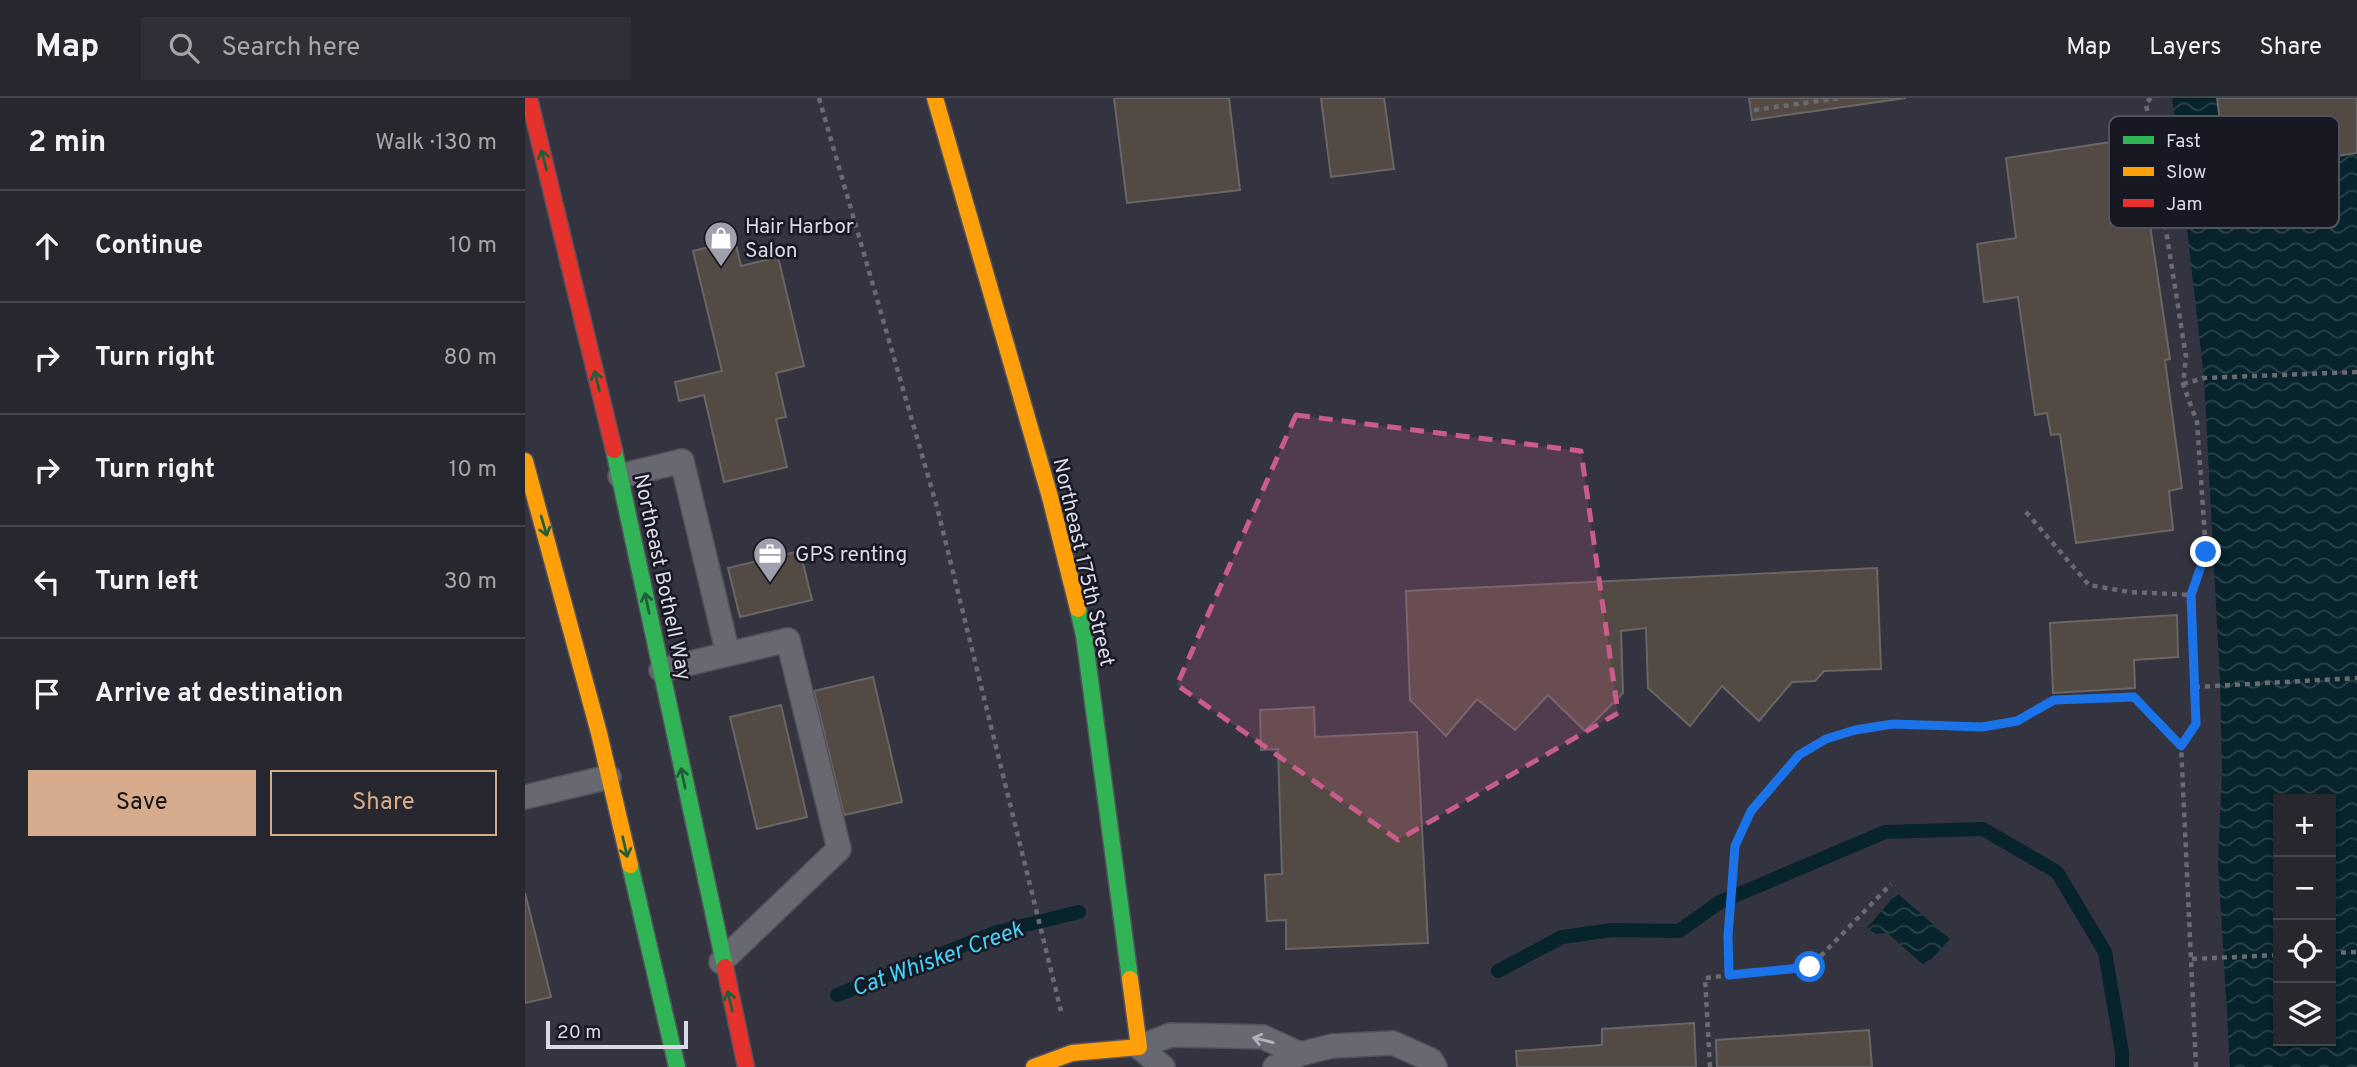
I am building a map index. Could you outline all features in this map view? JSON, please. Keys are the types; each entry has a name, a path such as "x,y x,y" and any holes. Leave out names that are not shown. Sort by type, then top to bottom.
{"main road":[{"name":"Northeast Bothell Way","path":"529,98 620,475 745,1067"},
{"name":"Northeast 175th Street","path":"935,98 1050,498 1084,635 1139,1047"},
{"path":"525,461 609,777 677,1067"},
{"path":"644,930 653,1038"},
{"path":"1034,1067 1050,1058 1069,1053 1139,1047"}],"lane":[{"path":"620,475 682,461 728,654"},
{"path":"661,670 788,640 839,849 721,962"},
{"path":"525,797 609,777"},
{"path":"1163,1067 1139,1047 1171,1035 1263,1037 1299,1061 1324,1067"},
{"path":"1275,1067 1299,1061 1332,1046 1393,1043 1431,1060 1434,1067"}],"path":[{"path":"820,98 937,507 1060,1001"},
{"path":"1754,110 1840,98"},
{"path":"2148,116 2146,103 2151,98"},
{"path":"2166,228 2186,357 2183,384 2197,422 2206,552 2191,595 2196,724 2181,746 2196,1067"},
{"path":"2183,384 2204,378 2357,372"},
{"path":"2026,512 2089,585 2129,592 2191,595"},
{"path":"2195,687 2357,678"},
{"path":"1729,975 1728,936 1735,846 1751,811 1774,780 1799,755 1826,739 1855,730 1893,724 1982,727 2017,721 2054,700 2134,697 2181,746"},
{"path":"1710,1067 1705,978 1810,967 1891,884"},
{"path":"2336,953 2357,952"},
{"path":"2192,959 2273,956"}],"highlighted area":[{"path":"1296,415 1581,451 1618,713 1398,840 1177,685"}],"water":[{"path":"2172,98 2357,98 2357,1067 2230,1067 2218,861 2222,774 2220,683 2204,378 2187,228 2339,228 2339,116 2174,116"},
{"path":"1897,893 1950,939 1925,966 1887,933 1876,934 1867,928"}],"building":[{"path":"1114,98 1229,98 1240,190 1127,203"},
{"path":"1321,98 1384,98 1394,169 1331,177"},
{"path":"1749,98 1906,98 1752,120"},
{"path":"2217,98 2357,98 2357,153 2339,156 2339,116 2219,116"},
{"path":"2109,142 2109,228 2150,228 2170,359 2165,360 2182,488 2169,491 2173,530 2076,543 2060,434 2051,435 2047,413 2035,415 2018,297 1984,302 1977,244 2016,238 2006,158"},
{"path":"735,241 741,266 778,257 804,366 776,373 786,417 776,419 787,467 724,482 704,395 679,401 675,382 722,371 693,251"},
{"name":"GPS renting","path":"800,551 812,600 740,617 728,568"},
{"path":"1877,568 1881,669 1824,671 1815,681 1792,682 1759,721 1722,686 1690,726 1648,688 1646,628 1621,631 1623,693 1585,731 1548,695 1515,730 1477,699 1446,736 1410,700 1406,591"},
{"path":"2177,615 2178,657 2134,660 2135,688 2053,693 2050,623"},
{"path":"873,677 902,802 844,815 814,691"},
{"path":"781,705 807,817 757,829 730,717"},
{"path":"1314,707 1315,737 1417,732 1428,943 1286,949 1286,920 1267,921 1265,875 1282,874 1278,749 1261,750 1260,710"},
{"path":"525,893 551,997 525,1003"},
{"path":"1694,1023 1696,1067 1517,1067 1516,1051 1602,1045 1602,1029"},
{"path":"1869,1030 1872,1067 1717,1067 1716,1040"}],"waterway":[{"name":"Cat Whisker Creek","path":"1498,971 1562,937 1612,930 1679,931 1720,902 1885,832 1983,829 2057,872 2105,952 2122,1052 2122,1067"},
{"name":"Cat Whisker Creek","path":"837,995 997,932 1079,912"}],"traffic: fast":[{"path":"614,450 725,967"},
{"path":"1078,609 1084,635 1130,979"},
{"path":"630,865 677,1067"}],"traffic: slow":[{"path":"935,98 1050,497 1078,609"},
{"path":"525,461 599,733 630,865"},
{"path":"1034,1067 1072,1053 1139,1047 1130,979"}],"traffic: jam":[{"path":"529,98 614,450"},
{"path":"725,967 746,1067"}],"place":[{"name":"Hair Harbor Salon","path":"721,268"},
{"name":"GPS renting","path":"770,584"}],"route":[{"path":"1810,967 1729,975 1728,936 1735,846 1751,811 1774,780 1799,755 1826,739 1855,730 1893,724 1982,727 2017,721 2054,700 2134,697 2181,746 2196,724 2191,595 2206,552"}]}
